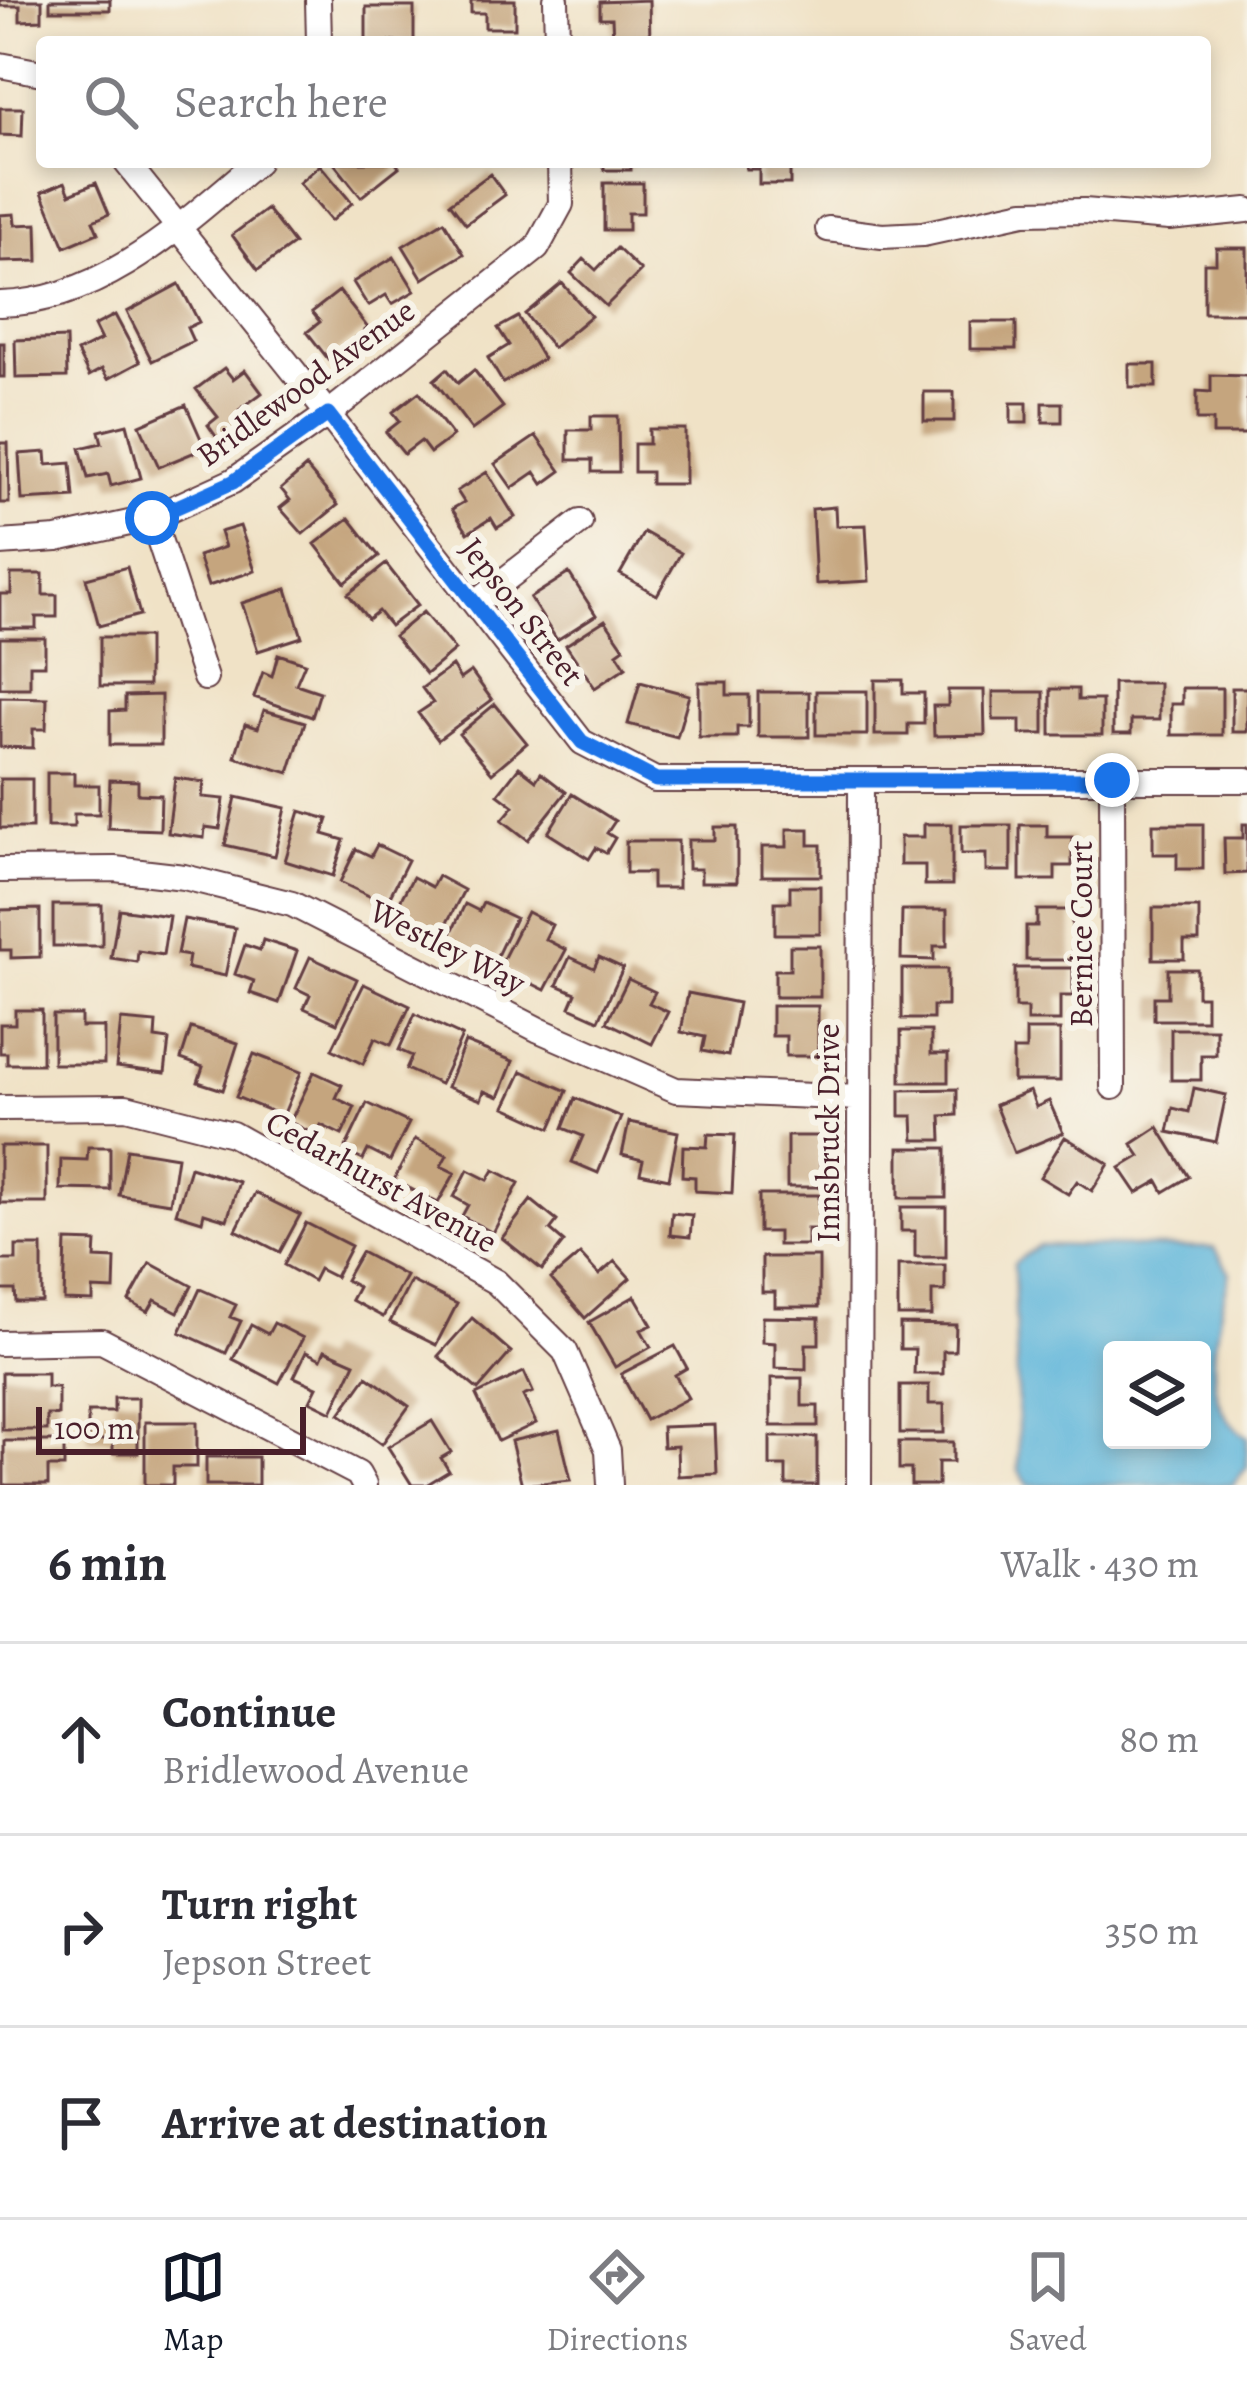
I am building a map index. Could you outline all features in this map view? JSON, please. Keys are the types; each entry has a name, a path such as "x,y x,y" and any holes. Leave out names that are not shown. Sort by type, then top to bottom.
{"street":[{"path":"318,0 319,36"},
{"path":"556,0 557,36"},
{"path":"0,64 36,73"},
{"name":"Jepson Street","path":"131,168 582,742 656,780 1247,780"},
{"path":"0,304 20,303 99,280 178,228 250,168"},
{"name":"Bridlewood Avenue","path":"0,543 57,539 152,518 233,482 328,414 537,248 561,204 560,168"},
{"path":"828,229 882,236 923,234 1024,212 1169,218 1247,210"},
{"path":"152,518 205,678"},
{"path":"475,603 580,522"},
{"name":"Bernice Court","path":"1112,780 1114,1087"},
{"name":"Innsbruck Drive","path":"859,1485 862,782"},
{"name":"Westley Way","path":"0,870 116,869 184,877 292,904 539,1030 676,1090 860,1098"},
{"name":"Cedarhurst Avenue","path":"0,1108 126,1107 232,1134 496,1282 566,1351 608,1450 610,1485"},
{"path":"0,1343 102,1341 358,1474 364,1485"}],"water":[{"path":"1039,1245 1215,1248 1230,1273 1216,1338 1215,1384 1220,1404 1247,1437 1247,1467 1233,1485 1028,1485 1019,1471 1014,1263"}],"building":[{"path":"0,0 42,0 42,20 20,21 20,6 0,6"},
{"path":"50,0 110,0 110,10 50,10"},
{"path":"471,0 515,0 515,28 485,28 485,13 471,13"},
{"path":"649,0 650,36 613,36 612,18 600,18 600,2"},
{"path":"366,7 414,7 414,36 366,36"},
{"path":"0,108 23,108 22,136 0,135"},
{"path":"323,168 352,203 331,221 299,183"},
{"path":"338,168 398,168 361,197"},
{"path":"790,168 790,184 759,184 759,169 746,169"},
{"path":"490,174 505,195 466,224 450,203"},
{"path":"65,182 70,194 96,183 109,214 93,221 98,233 65,247 42,192"},
{"path":"604,183 643,183 643,213 628,213 628,230 604,230"},
{"path":"267,209 294,244 258,270 232,235"},
{"path":"14,214 15,225 37,224 38,261 0,262 0,215"},
{"path":"444,221 464,254 423,279 403,246"},
{"path":"617,248 641,271 606,306 571,273 584,259 596,270"},
{"path":"1216,248 1247,248 1247,313 1204,313 1204,263 1216,263"},
{"path":"394,257 415,291 392,304 386,295 368,306 353,282"},
{"path":"562,283 591,316 553,348 525,314"},
{"path":"179,284 199,322 187,328 193,341 152,361 127,312"},
{"path":"339,291 368,328 328,359 307,332 320,322 312,312"},
{"path":"115,315 140,362 108,379 102,369 89,376 77,352 101,340 94,326"},
{"path":"518,317 543,359 503,383 488,358 509,345 498,328"},
{"path":"970,322 1016,322 1016,349 970,349"},
{"path":"66,338 67,377 16,378 15,340"},
{"path":"0,343 4,343 4,377 0,377"},
{"path":"1129,364 1156,364 1156,387 1129,387"},
{"path":"224,368 233,379 245,370 262,393 239,410 248,422 220,442 208,425 218,417 196,389"},
{"path":"447,369 458,383 474,370 503,407 472,430 434,380"},
{"path":"1211,375 1247,376 1247,434 1213,434 1213,420 1197,420 1197,391 1211,392"},
{"path":"419,392 453,436 430,453 421,441 404,454 386,432 400,421 393,412"},
{"path":"924,392 954,392 954,421 924,421"},
{"path":"1011,403 1027,403 1027,423 1011,423"},
{"path":"1043,403 1062,403 1062,422 1043,422"},
{"path":"186,405 205,448 159,467 140,425"},
{"path":"591,416 618,416 619,472 592,472 592,460 568,460 568,430 591,430"},
{"path":"127,424 141,478 111,486 108,474 88,478 80,448 102,443 99,431"},
{"path":"649,429 685,429 685,484 651,484 651,472 634,472 634,444 649,444"},
{"path":"536,436 561,471 543,484 535,472 512,488 495,464"},
{"path":"0,443 8,443 9,503 0,503"},
{"path":"46,452 47,465 71,463 74,497 22,500 19,454"},
{"path":"306,467 338,505 303,534 280,508 290,500 281,489"},
{"path":"487,472 515,517 497,528 491,518 468,533 452,509 464,502 457,491"},
{"path":"835,507 836,526 866,525 869,581 816,584 812,509"},
{"path":"349,518 379,556 345,583 315,544"},
{"path":"240,526 255,571 208,586 198,556 225,547 220,532"},
{"path":"644,532 681,553 657,595 620,574"},
{"path":"386,564 418,605 390,626 378,611 368,619 348,594"},
{"path":"127,567 140,615 99,626 86,578"},
{"path":"569,573 596,615 557,640 530,598"},
{"path":"11,574 43,574 43,595 57,595 57,617 36,617 36,628 0,628 0,594 11,594"},
{"path":"287,589 302,637 258,651 242,603"},
{"path":"423,612 455,650 426,674 394,636"},
{"path":"605,620 624,648 617,653 626,667 595,688 566,645"},
{"path":"100,637 148,637 148,686 100,686"},
{"path":"0,638 45,638 45,665 30,665 30,688 0,688"},
{"path":"278,654 305,663 296,684 320,692 312,717 254,697 263,672 272,676"},
{"path":"452,666 460,679 471,671 492,700 438,740 418,713 433,703 422,688"},
{"path":"875,680 903,680 903,693 924,693 924,724 908,724 908,735 875,735"},
{"path":"640,682 689,695 677,737 628,724"},
{"path":"699,682 727,682 727,695 749,695 749,727 737,727 737,737 699,737"},
{"path":"1113,683 1159,683 1159,720 1131,720 1131,734 1113,734"},
{"path":"1182,688 1222,688 1222,735 1171,735 1171,704 1182,704"},
{"path":"1232,688 1247,688 1247,732 1232,732"},
{"path":"1051,689 1078,689 1078,700 1102,700 1102,735 1051,735"},
{"path":"948,690 984,690 985,735 934,736 933,706 948,706"},
{"path":"816,691 867,691 867,735 816,735"},
{"path":"758,692 809,692 809,737 758,737"},
{"path":"993,692 1044,692 1044,734 1020,734 1020,720 993,720"},
{"path":"161,695 161,745 110,745 110,711 125,710 125,696"},
{"path":"0,697 47,698 46,729 33,729 33,748 0,747"},
{"path":"495,704 527,743 492,773 459,734"},
{"path":"264,710 305,722 289,773 235,757 245,724 258,728"},
{"path":"519,767 536,780 541,773 566,792 528,840 502,820 514,806 498,794"},
{"path":"47,773 74,773 74,785 99,785 99,814 74,814 74,827 47,827"},
{"path":"175,778 204,782 202,797 224,799 220,829 205,827 204,838 168,833"},
{"path":"0,779 32,779 32,828 0,828"},
{"path":"110,780 138,781 138,794 161,795 160,830 108,828"},
{"path":"572,794 615,821 607,833 615,838 606,853 596,848 589,859 548,833"},
{"path":"236,797 286,808 275,856 225,845"},
{"path":"300,811 328,819 323,834 344,840 333,876 285,861"},
{"path":"924,824 952,824 952,885 925,885 925,865 900,865 900,837 924,837"},
{"path":"1153,824 1203,824 1203,869 1177,869 1177,854 1153,854"},
{"path":"1243,824 1247,824 1247,873 1225,874 1224,838 1243,838"},
{"path":"961,825 1011,825 1011,871 986,871 986,854 961,854"},
{"path":"1020,825 1047,825 1047,837 1072,837 1072,866 1055,866 1055,880 1020,880"},
{"path":"715,827 737,827 737,882 701,882 701,869 688,869 688,840 715,840"},
{"path":"787,829 809,829 809,845 821,845 821,876 762,876 762,847 787,847"},
{"path":"626,841 678,841 678,888 652,888 652,873 626,873"},
{"path":"377,845 408,860 386,904 340,882 356,849 371,856"},
{"path":"438,876 464,890 441,934 395,910 413,877 432,887"},
{"path":"790,886 820,886 820,934 775,934 775,902 790,902"},
{"path":"483,903 515,918 494,962 448,940 465,904 479,911"},
{"path":"53,905 102,905 102,946 53,946"},
{"path":"1153,908 1199,908 1199,941 1184,941 1184,959 1153,959"},
{"path":"40,909 40,957 11,958 11,950 0,950 0,910"},
{"path":"119,909 169,916 163,955 138,951 137,962 111,958"},
{"path":"902,910 947,910 947,946 934,946 934,960 901,959"},
{"path":"1037,910 1072,910 1072,960 1026,960 1026,926 1037,926"},
{"path":"527,912 552,925 545,939 566,950 545,990 499,967"},
{"path":"184,919 235,928 225,976 187,968 189,956 177,954"},
{"path":"263,940 297,951 279,1003 250,993 254,981 235,974 245,945 260,950"},
{"path":"790,946 820,946 820,997 775,997 775,970 790,970"},
{"path":"310,957 357,979 337,1023 304,1008 310,995 296,988"},
{"path":"570,957 594,968 599,957 623,968 599,1020 570,1007 576,993 557,985"},
{"path":"1015,968 1073,968 1073,996 1060,996 1060,1021 1027,1021 1027,1008 1015,1008"},
{"path":"902,969 947,969 947,1006 933,1006 933,1019 902,1019"},
{"path":"1168,969 1197,969 1197,996 1206,996 1206,1020 1154,1020 1154,997 1168,997"},
{"path":"628,979 655,992 649,1003 668,1012 652,1044 607,1022"},
{"path":"364,984 410,1006 391,1045 375,1038 363,1064 332,1049"},
{"path":"688,993 738,1003 728,1056 702,1051 705,1037 681,1032"},
{"path":"772,1006 818,1006 818,1056 786,1056 786,1036 772,1036"},
{"path":"15,1010 42,1010 42,1064 7,1064 7,1053 0,1053 0,1024 15,1024"},
{"path":"415,1014 462,1036 440,1084 406,1069 412,1056 399,1050"},
{"path":"53,1015 81,1015 81,1027 104,1027 104,1064 53,1064"},
{"path":"121,1020 156,1023 155,1038 169,1040 165,1073 116,1067"},
{"path":"191,1028 238,1043 223,1090 198,1082 203,1067 181,1059"},
{"path":"1171,1029 1216,1029 1216,1055 1201,1055 1201,1080 1171,1080"},
{"path":"1026,1030 1060,1030 1060,1081 1013,1081 1013,1050 1026,1050"},
{"path":"901,1031 931,1031 931,1054 948,1054 948,1082 901,1082"},
{"path":"465,1042 513,1061 499,1097 484,1091 481,1100 447,1087"},
{"path":"254,1054 301,1072 283,1116 236,1097"},
{"path":"522,1071 567,1091 551,1128 505,1107"},
{"path":"314,1072 342,1085 336,1098 355,1107 342,1135 321,1125 316,1135 290,1122"},
{"path":"1194,1088 1226,1095 1216,1142 1168,1132 1173,1108 1189,1112"},
{"path":"957,1089 957,1115 941,1116 942,1140 914,1140 913,1116 900,1116 900,1090"},
{"path":"1030,1091 1036,1107 1049,1101 1063,1133 1014,1153 995,1105"},
{"path":"575,1098 621,1117 598,1173 572,1162 583,1136 563,1128"},
{"path":"367,1103 409,1123 390,1161 368,1150 363,1160 344,1151"},
{"path":"629,1122 678,1132 669,1179 640,1173 643,1160 622,1155"},
{"path":"1158,1127 1189,1177 1164,1192 1158,1181 1137,1193 1120,1168 1140,1156 1132,1144"},
{"path":"708,1134 735,1135 732,1193 695,1191 695,1177 682,1176 683,1146 707,1147"},
{"path":"787,1136 820,1136 820,1187 787,1187"},
{"path":"1065,1137 1109,1164 1092,1191 1077,1181 1068,1194 1040,1177"},
{"path":"415,1139 447,1155 441,1166 455,1173 438,1203 394,1180"},
{"path":"0,1146 47,1146 47,1203 0,1203"},
{"path":"88,1147 110,1147 110,1190 60,1189 61,1159 87,1160"},
{"path":"899,1148 946,1148 946,1198 899,1198"},
{"path":"127,1149 177,1157 170,1203 119,1195"},
{"path":"190,1167 239,1182 227,1220 204,1213 202,1221 176,1213"},
{"path":"468,1170 488,1180 494,1170 519,1183 493,1233 462,1216 468,1205 454,1197"},
{"path":"255,1193 300,1215 280,1252 236,1230"},
{"path":"759,1195 819,1195 819,1229 807,1229 807,1245 778,1245 778,1232 759,1232"},
{"path":"531,1200 557,1221 550,1230 564,1242 542,1270 502,1238"},
{"path":"901,1207 946,1207 946,1257 915,1257 915,1231 901,1231"},
{"path":"672,1213 692,1215 690,1237 670,1235"},
{"path":"306,1223 351,1246 335,1277 319,1269 313,1281 284,1265"},
{"path":"66,1241 96,1242 95,1258 115,1259 114,1290 93,1289 93,1301 64,1300"},
{"path":"16,1246 42,1246 42,1302 16,1302 15,1290 0,1290 0,1260 16,1260"},
{"path":"361,1252 406,1276 383,1317 351,1300 358,1287 345,1280"},
{"path":"580,1254 599,1275 615,1261 630,1278 585,1318 551,1279"},
{"path":"762,1257 819,1257 819,1307 775,1307 775,1292 762,1292"},
{"path":"150,1263 192,1286 178,1312 155,1300 148,1312 129,1301"},
{"path":"898,1265 945,1265 945,1291 932,1291 932,1316 898,1316"},
{"path":"411,1281 457,1304 436,1345 390,1322"},
{"path":"200,1289 236,1305 230,1317 241,1321 226,1353 180,1332"},
{"path":"635,1296 652,1325 641,1330 651,1347 615,1367 589,1322"},
{"path":"762,1317 819,1318 819,1344 806,1344 806,1369 775,1368 775,1343 762,1342"},
{"path":"472,1318 511,1352 478,1390 438,1356"},
{"path":"274,1323 303,1338 279,1383 233,1359 251,1325 268,1334"},
{"path":"900,1324 956,1325 955,1351 943,1351 943,1374 914,1374 915,1349 900,1349"},
{"path":"675,1346 687,1368 675,1375 688,1398 646,1420 621,1374"},
{"path":"325,1350 355,1363 332,1412 310,1401 317,1387 294,1377 306,1352 321,1359"},
{"path":"524,1372 533,1392 523,1396 536,1423 498,1441 476,1395"},
{"path":"2,1373 47,1373 47,1387 58,1387 58,1415 47,1415 47,1430 2,1430"},
{"path":"367,1376 409,1406 382,1444 340,1414"},
{"path":"771,1378 802,1378 802,1406 818,1406 818,1426 771,1426"},
{"path":"900,1385 929,1385 929,1404 944,1404 944,1433 900,1433"},
{"path":"114,1398 138,1398 138,1453 113,1453 113,1440 88,1440 88,1412 114,1412"},
{"path":"432,1421 451,1452 441,1458 449,1471 426,1485 412,1485 388,1447"},
{"path":"145,1422 197,1422 197,1467 173,1467 173,1485 145,1485"},
{"path":"715,1425 717,1474 678,1476 677,1446 663,1447 662,1427"},
{"path":"559,1430 571,1480 522,1485 511,1441"},
{"path":"770,1437 817,1437 817,1485 786,1485 786,1466 770,1466"},
{"path":"4,1441 64,1441 64,1467 48,1467 48,1485 4,1485"},
{"path":"899,1442 953,1442 953,1462 938,1462 938,1485 911,1485 911,1469 899,1469"},
{"path":"206,1457 258,1457 258,1485 206,1485"}],"route":[{"path":"152,518 233,482 328,414 582,742 656,780 1112,780"}]}
